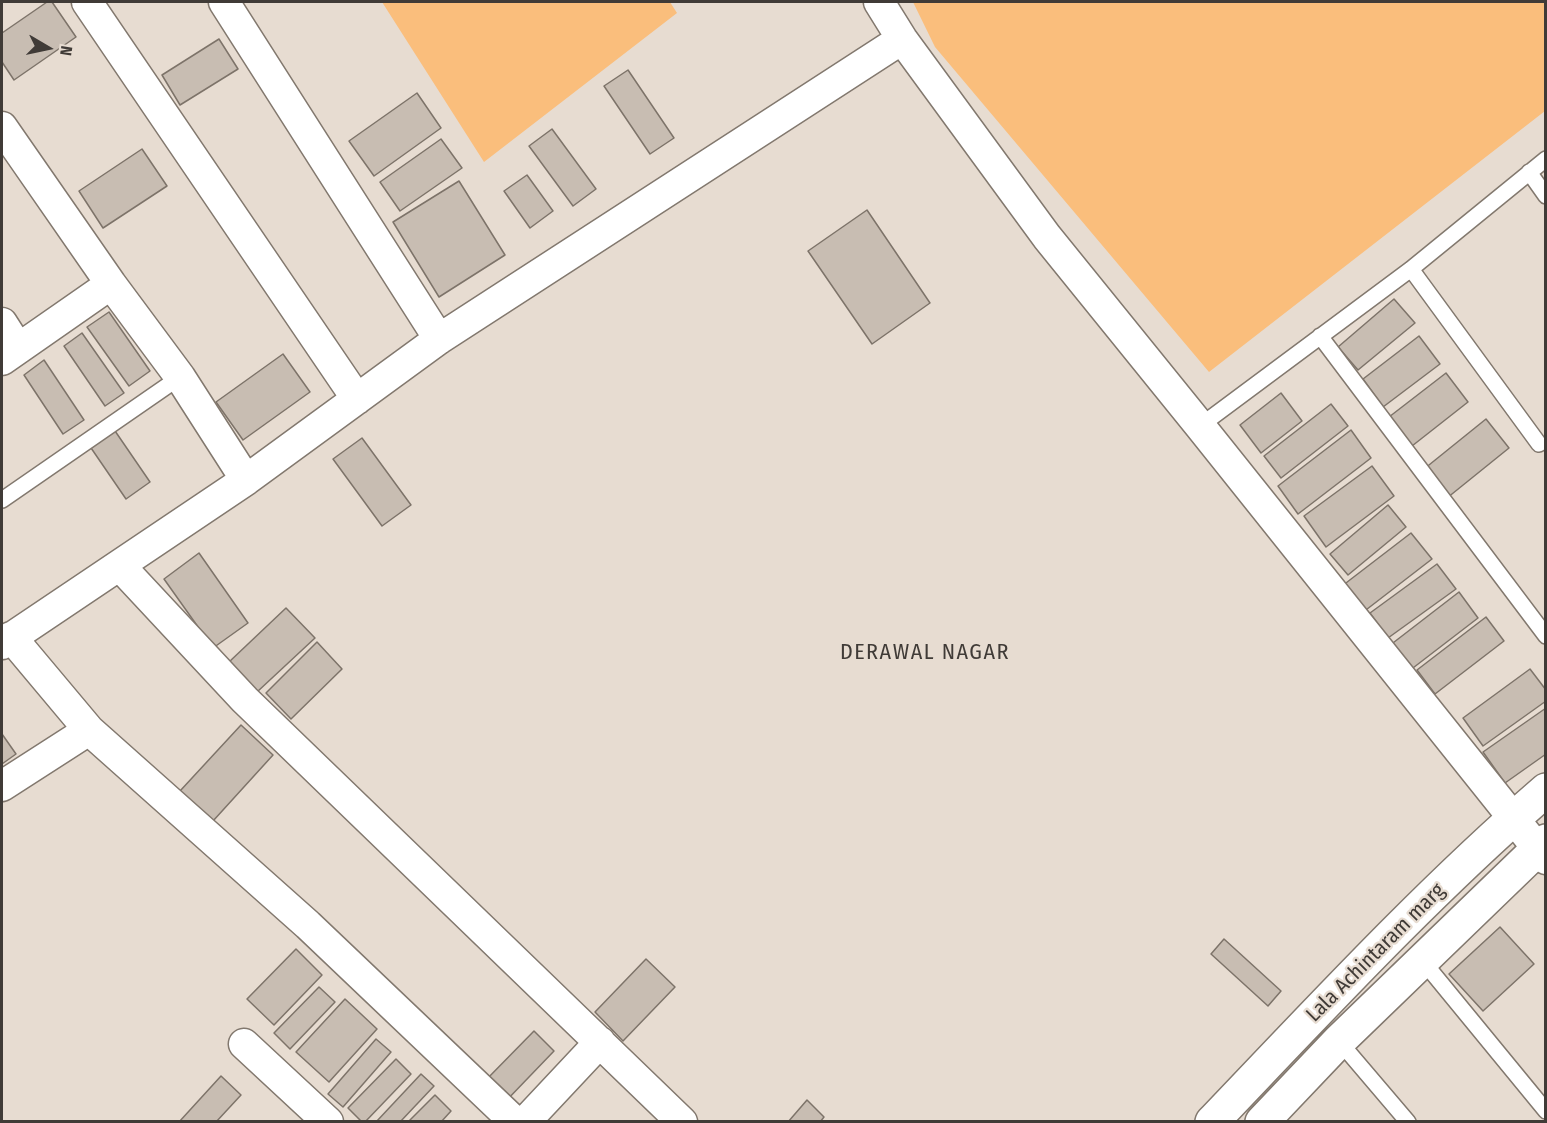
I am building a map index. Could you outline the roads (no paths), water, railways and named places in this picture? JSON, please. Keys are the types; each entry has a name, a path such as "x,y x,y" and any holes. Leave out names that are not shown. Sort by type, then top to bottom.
{"street":[{"path":"87,2 357,399"},
{"path":"224,2 440,339"},
{"path":"879,2 902,39 1047,237 1513,818 1543,850"},
{"path":"515,1122 308,925 89,730 6,641 246,480 440,339 902,39"},
{"path":"2,127 111,284 180,377 246,480"},
{"path":"2,324 10,354 111,284"},
{"path":"120,566 245,700 682,1122"},
{"path":"2,786 89,730"},
{"name":"Lala Achintaram marg","path":"1212,1122 1401,924 1545,790"},
{"name":"Lala Achintaram marg","path":"1262,1122 1339,1041 1422,960 1543,850"},
{"path":"1316,1013 1339,1041"},
{"path":"525,1122 600,1042"},
{"path":"244,1044 328,1122"}],"lane":[{"path":"1200,426 1411,269 1545,159"},
{"path":"1530,172 1545,196"},
{"path":"1411,269 1543,445"},
{"path":"1320,336 1545,636"},
{"path":"2,500 180,377"},
{"path":"1422,960 1545,1111"},
{"path":"1339,1041 1408,1122"}],"district":[{"name":"DERAWAL NAGAR","path":"925,653"}]}
